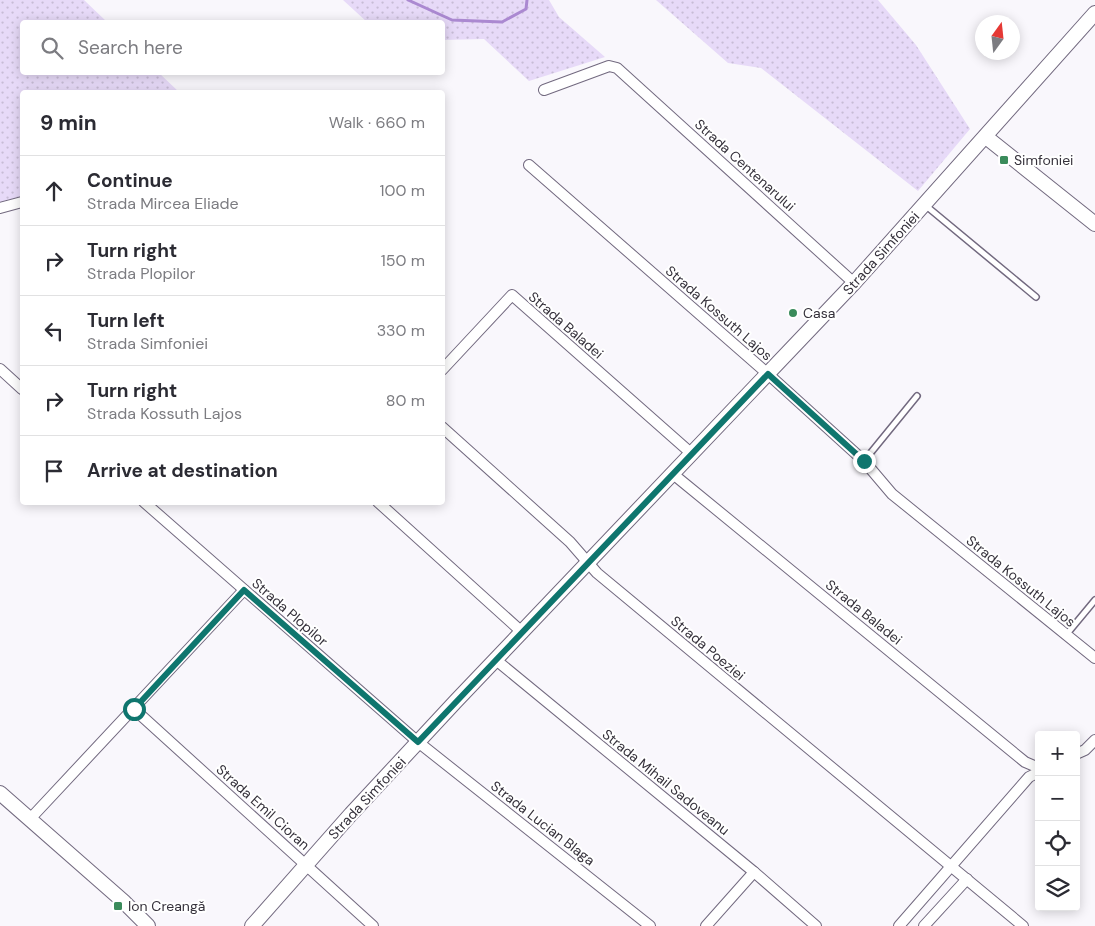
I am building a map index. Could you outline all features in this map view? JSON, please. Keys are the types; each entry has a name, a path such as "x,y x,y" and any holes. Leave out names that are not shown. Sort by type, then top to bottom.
{"street":[{"name":"Strada Simfoniei","path":"252,926 418,742 854,283 1095,13"},
{"name":"Strada Centenarului","path":"544,90 609,66 617,68 854,283"},
{"path":"986,137 1095,224"},
{"name":"Strada Kossuth Lajos","path":"529,166 768,374 864,461 892,494 1095,658"},
{"path":"0,208 20,203"},
{"name":"Strada Baladei","path":"445,367 512,295 692,454"},
{"path":"0,368 20,388"},
{"name":"Strada Poeziei","path":"445,430 570,542 597,573 744,697 1023,926"},
{"name":"Strada Baladei","path":"673,474 1025,762 1035,768"},
{"name":"Strada Plopilor","path":"147,505 418,742"},
{"path":"381,505 523,633"},
{"path":"30,819 244,590"},
{"name":"Strada Mihail Sadoveanu","path":"496,660 754,872 816,926"},
{"name":"Strada Emil Cioran","path":"134,709 373,926"},
{"path":"1081,752 1095,740"},
{"name":"Strada Lucian Blaga","path":"418,742 650,926"},
{"path":"898,926 1035,773"},
{"path":"0,793 123,901 148,926"},
{"path":"706,926 754,872"},
{"path":"924,926 967,879"}],"lane":[{"path":"925,205 1036,297"},
{"path":"864,461 916,396"},
{"path":"1066,636 1095,600"}],"shaded area":[{"path":"0,0 84,0 105,20 20,20 20,75 161,75 177,90 20,90 20,197 0,202"},
{"path":"343,0 549,0 559,17 605,57 529,81 484,39 445,40 445,20 365,20"},
{"path":"656,0 878,0 916,45 970,129 918,191 761,68 728,63"}],"waterway":[{"path":"408,0 452,20 502,22 526,9 527,0"}],"place":[{"name":"Simfoniei","path":"1004,160"},
{"name":"Casa","path":"793,313"},
{"name":"Ion Creangă","path":"118,906"}],"route":[{"path":"134,709 244,590 418,742 768,374 864,461"}]}
